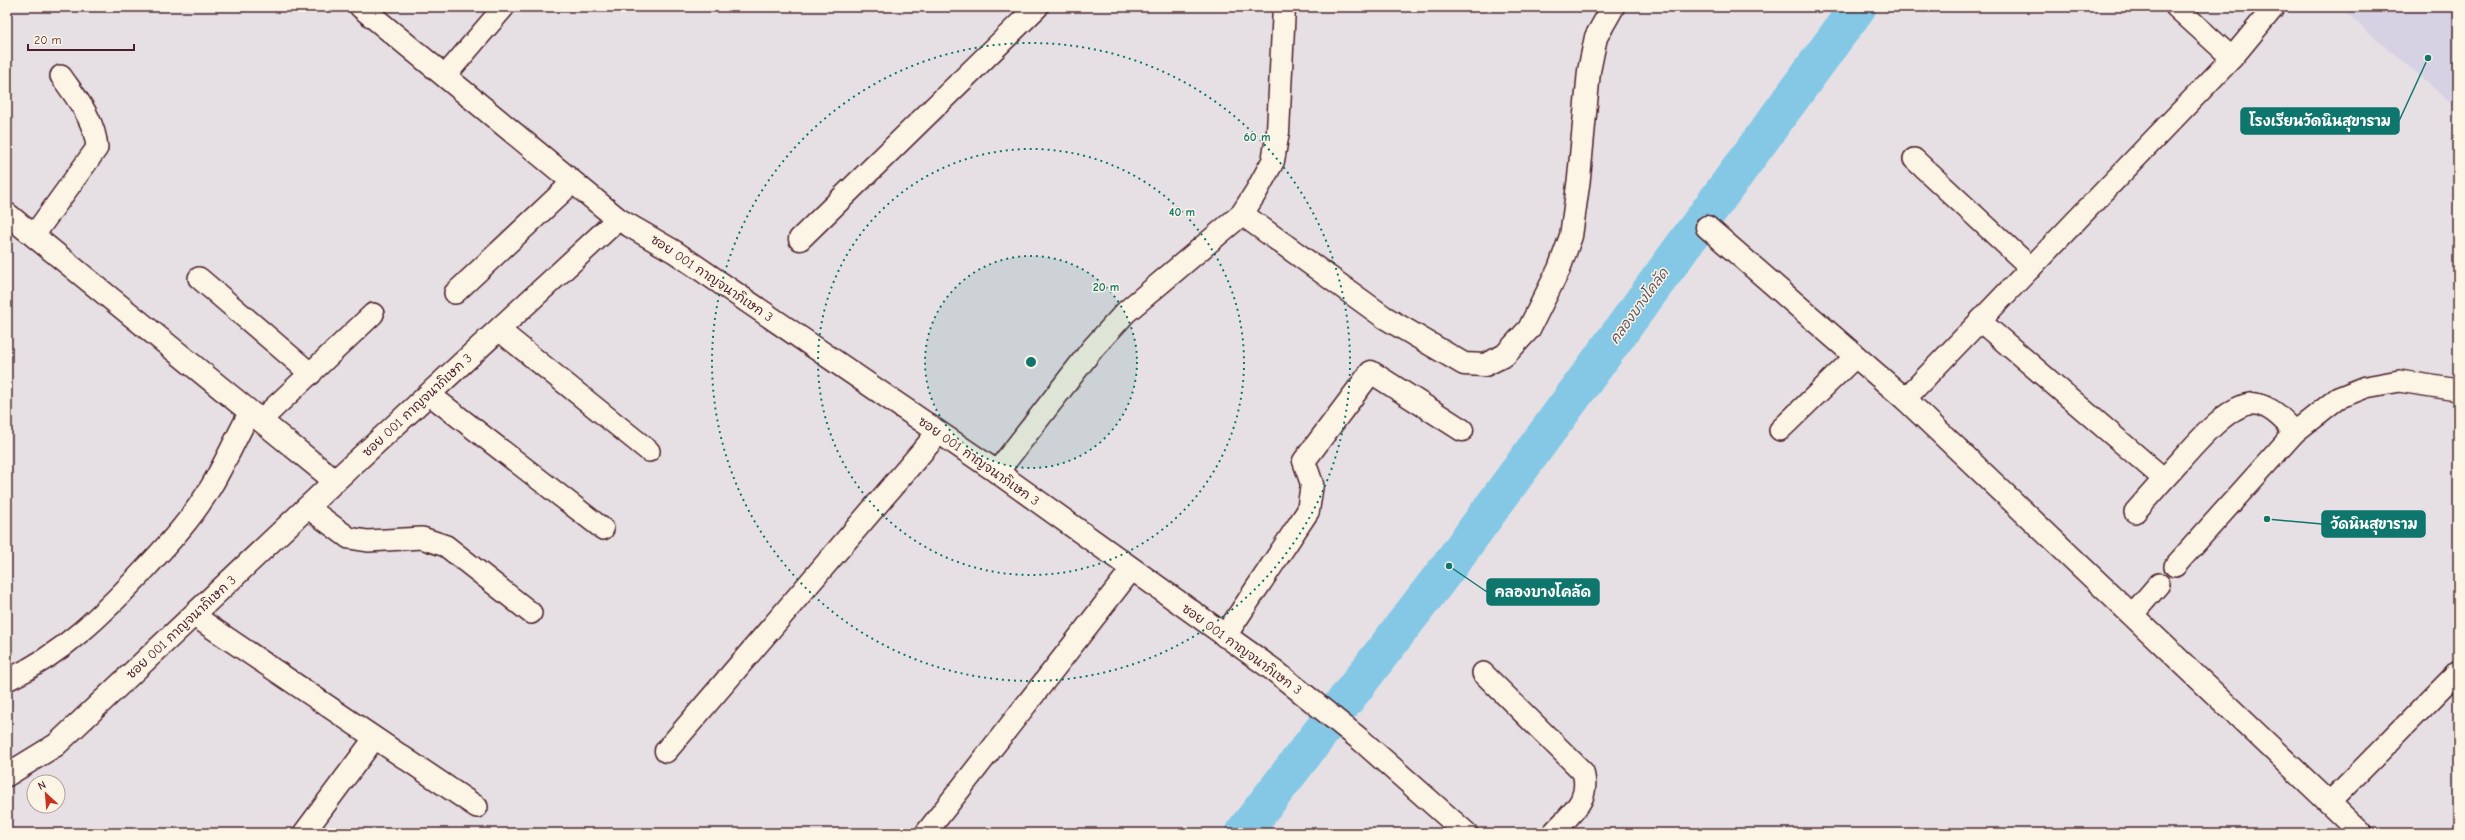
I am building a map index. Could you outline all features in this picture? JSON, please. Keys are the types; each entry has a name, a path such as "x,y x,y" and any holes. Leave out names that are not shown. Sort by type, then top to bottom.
{"street":[{"path":"361,7 618,219"},
{"path":"800,239 1036,7"},
{"path":"997,472 1093,348 1126,312 1242,214 1272,161 1278,132 1284,7"},
{"path":"1242,214 1384,317 1464,364 1485,365 1505,356 1528,329 1559,269 1571,236 1579,178 1589,71 1596,37 1613,7"},
{"path":"7,214 335,480"},
{"name":"ซอย 001 กาญจนาภิเษก 3","path":"7,775 56,745 335,480 618,219 675,252 997,472 1275,671 1362,741 1466,833"},
{"path":"1707,227 1905,399 2361,833"},
{"path":"1225,636 1308,511 1312,484 1304,460 1371,372 1462,430"},
{"path":"666,751 938,433"}],"lane":[{"path":"445,76 504,7"},
{"path":"2176,7 2232,58"},
{"path":"1905,399 2232,58 2274,7"},
{"path":"34,235 97,148 96,131 89,117 61,76"},
{"path":"1914,159 2031,268"},
{"path":"455,293 573,182"},
{"path":"199,278 311,374"},
{"path":"7,680 30,670 100,617 189,520 255,416 311,374 374,314"},
{"path":"1980,321 2164,479"},
{"path":"499,330 649,450"},
{"path":"1780,430 1856,356"},
{"path":"2175,566 2295,432 2338,398 2366,387 2399,381 2458,390"},
{"path":"429,394 602,529"},
{"path":"2135,512 2164,479 2227,413 2241,405 2256,404 2272,410 2295,432"},
{"path":"307,507 349,538 368,541 422,538 446,546 531,613"},
{"path":"926,833 1132,569"},
{"path":"2132,615 2159,584"},
{"path":"193,615 374,739 477,807"},
{"path":"2329,803 2458,672"},
{"path":"1483,673 1583,772 1587,786 1583,800 1553,833"},
{"path":"304,833 374,739"}],"shaded area":[{"path":"2339,7 2458,7 2458,109"}],"waterway":[{"name":"คลองบางโคลัด","path":"1243,833 1449,566 1858,7"}],"place":[{"name":"โรงเรียนวัดนินสุขาราม","path":"2428,58"},
{"name":"วัดนินสุขาราม","path":"2267,519"},
{"name":"คลองบางโคลัด","path":"1449,566"}]}
